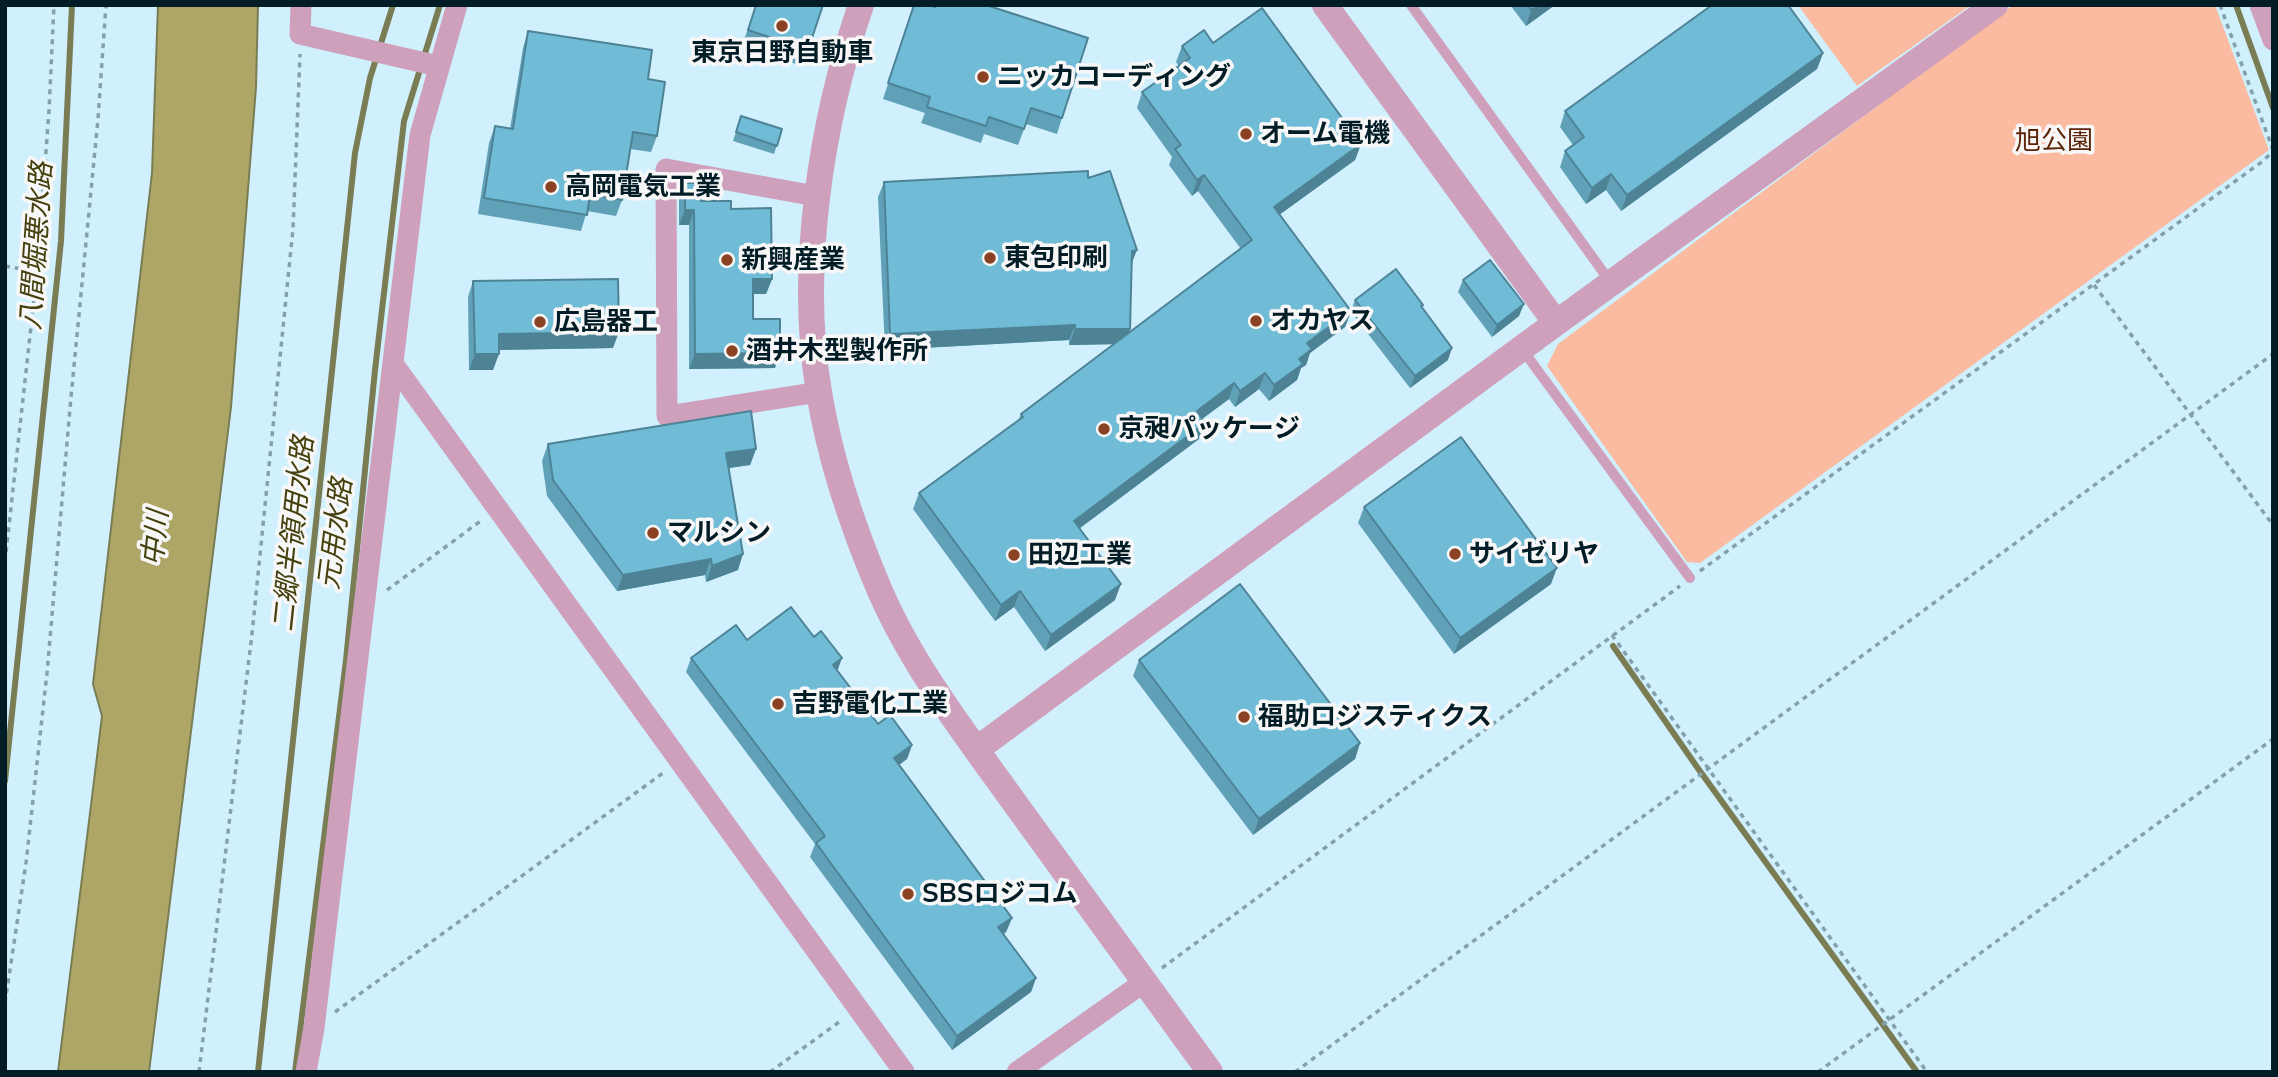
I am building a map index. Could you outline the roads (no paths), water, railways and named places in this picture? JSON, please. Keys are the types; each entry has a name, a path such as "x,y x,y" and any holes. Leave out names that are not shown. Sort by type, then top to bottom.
{"street":[{"path":"300,5 300,34 438,66"},
{"path":"306,1072 314,1028 420,135 457,5"},
{"path":"861,5 832,111 816,196 812,271 819,392 850,516 881,593 915,659 1210,1072"},
{"path":"1325,5 1556,323"},
{"path":"977,749 1556,323 1995,5"},
{"path":"2260,5 2273,40"},
{"path":"816,196 666,169 667,416 819,392"},
{"path":"394,365 904,1072"},
{"path":"1017,1072 1144,982"}],"lane":[{"path":"1411,5 1611,283"},
{"path":"1522,349 1690,578"}],"water":[{"name":"中川","path":"158,5 258,5 256,87 231,407 149,1072 58,1072 102,716 93,684 152,173"}],"waterway":[{"name":"八間堀悪水路","path":"5,781 61,241 72,5"},
{"name":"二郷半領用水路","path":"258,1072 355,153 370,78 393,5"},
{"name":"元用水路","path":"295,1072 346,660 375,370 404,121 440,5"},
{"path":"2236,5 2273,108"},
{"path":"1613,646 1917,1072"}],"place":[{"name":"東京日野自動車","path":"782,26"},
{"name":"ニッカコーディング","path":"983,77"},
{"name":"オーム電機","path":"1246,134"},
{"name":"高岡電気工業","path":"551,187"},
{"name":"東包印刷","path":"990,258"},
{"name":"新興産業","path":"727,260"},
{"name":"オカヤス","path":"1256,321"},
{"name":"広島器工","path":"540,322"},
{"name":"酒井木型製作所","path":"732,351"},
{"name":"京昶パッケージ","path":"1104,429"},
{"name":"マルシン","path":"653,533"},
{"name":"サイゼリヤ","path":"1455,554"},
{"name":"田辺工業","path":"1014,555"},
{"name":"吉野電化工業","path":"778,704"},
{"name":"福助ロジスティクス","path":"1244,717"},
{"name":"SBSロジコム","path":"908,894"}],"park label":[{"name":"旭公園","path":"2054,141"}]}
